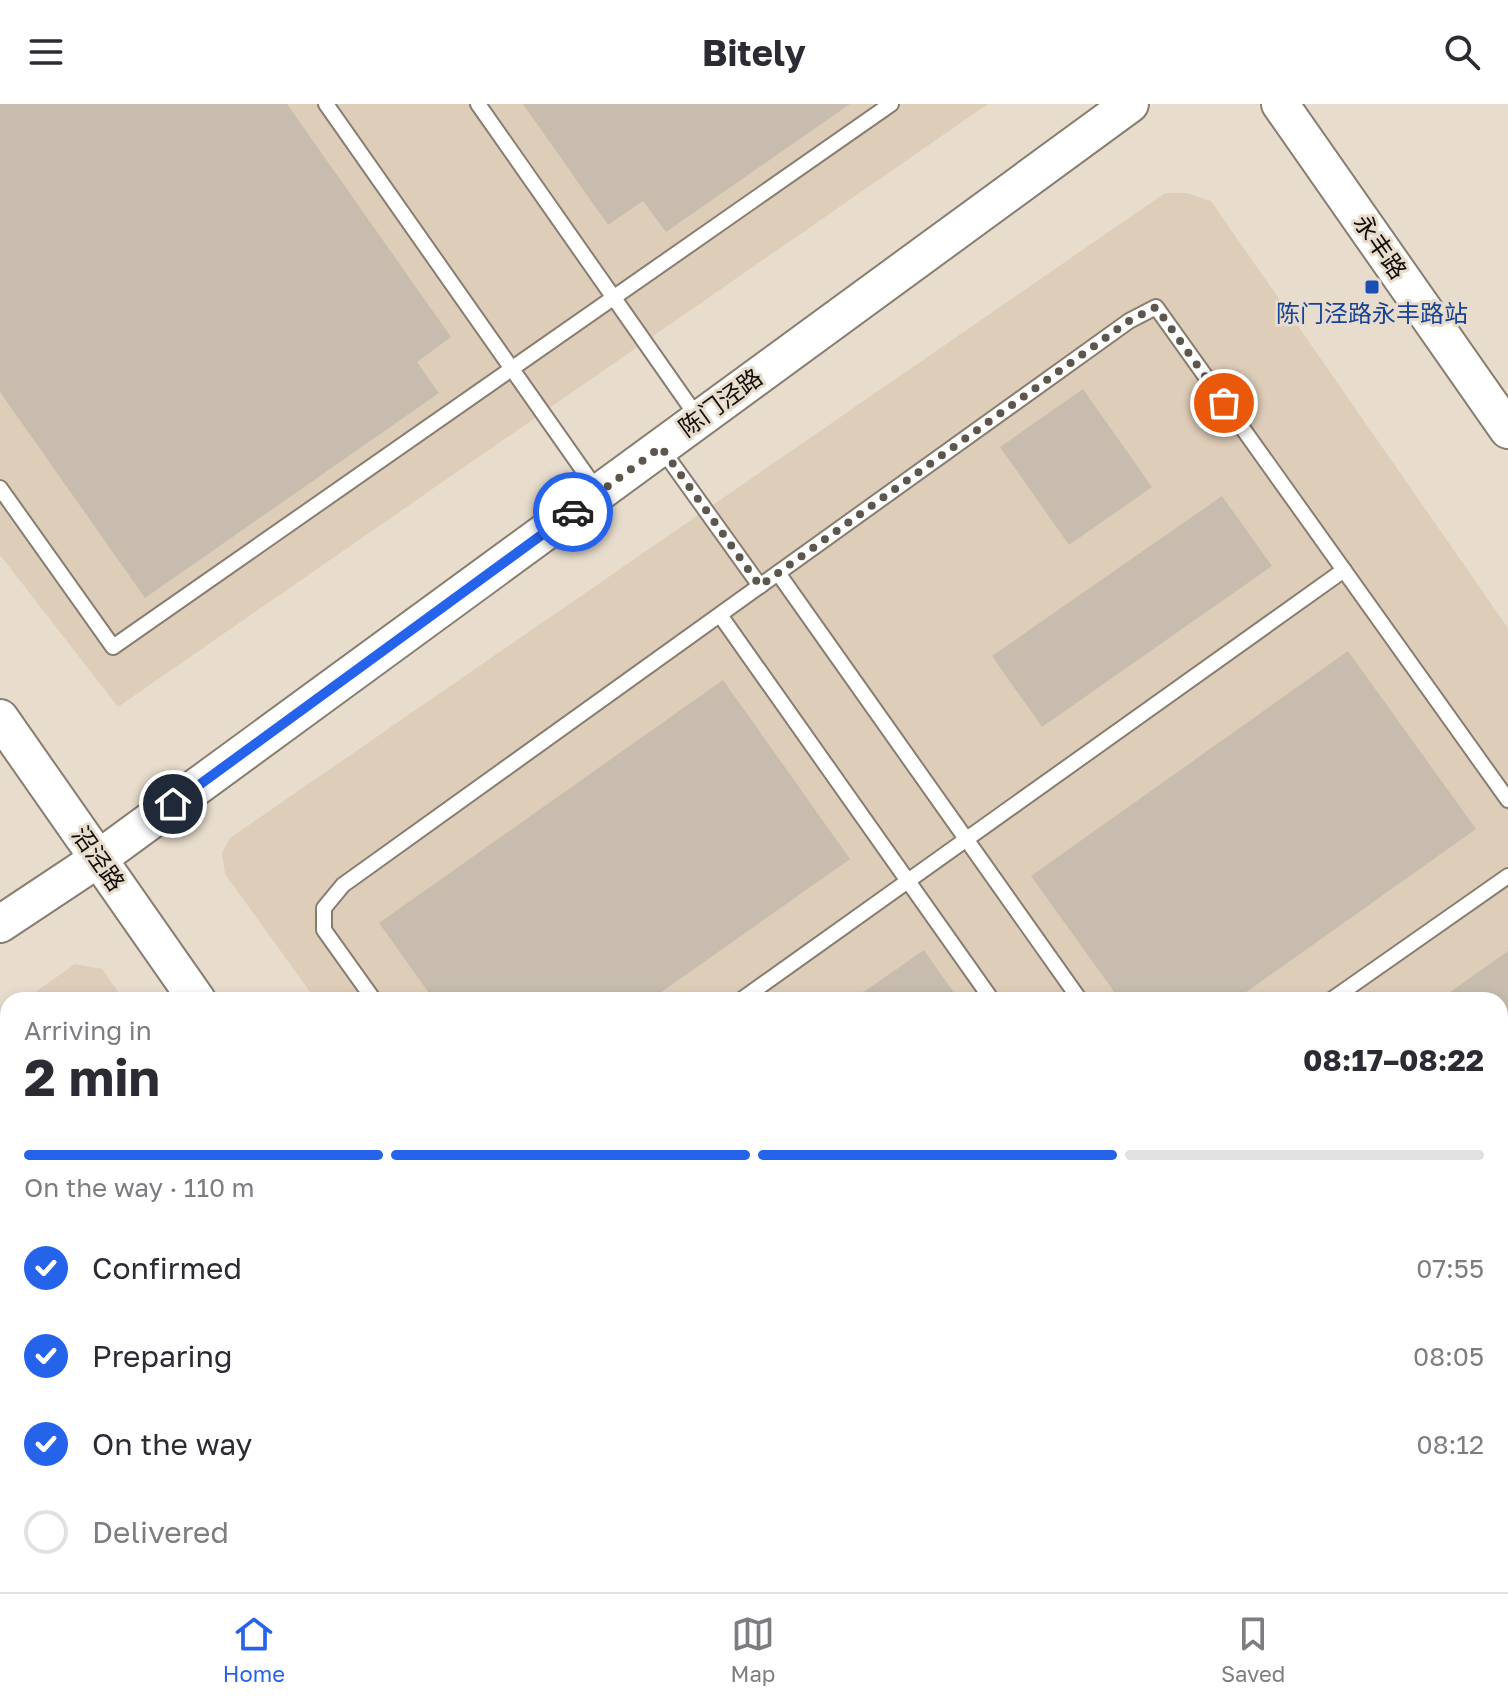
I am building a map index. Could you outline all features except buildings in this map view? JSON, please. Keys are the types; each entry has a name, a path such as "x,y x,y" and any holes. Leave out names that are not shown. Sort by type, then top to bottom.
{"street":[{"name":"陈门泾路","path":"0,924 98,859 1130,104"},
{"name":"永丰路","path":"1280,104 1508,430"},
{"name":"沼泾路","path":"0,718 191,992"}],"lane":[{"path":"326,104 599,493"},
{"path":"478,104 699,419"},
{"path":"0,488 113,647 891,104"},
{"path":"368,992 324,930 324,908 343,885 1129,321 1156,307 1508,800"},
{"path":"661,447 760,586"},
{"path":"752,992 1344,570"},
{"path":"778,573 1074,992"},
{"path":"720,615 986,992"},
{"path":"1342,992 1508,876"}],"shaded area":[{"path":"0,104 988,104 118,707 0,555"},
{"path":"1165,193 1187,193 1211,201 1508,628 1508,992 310,992 225,874 222,853 230,838"},
{"path":"75,964 102,969 118,992 35,992"}],"way so far":[{"path":"573,512 661,447 760,586 1129,321 1156,307 1224,403"}],"place":[{"name":"陈门泾路永丰路站","path":"1372,287"}],"route":[{"path":"173,804 573,512"}]}
